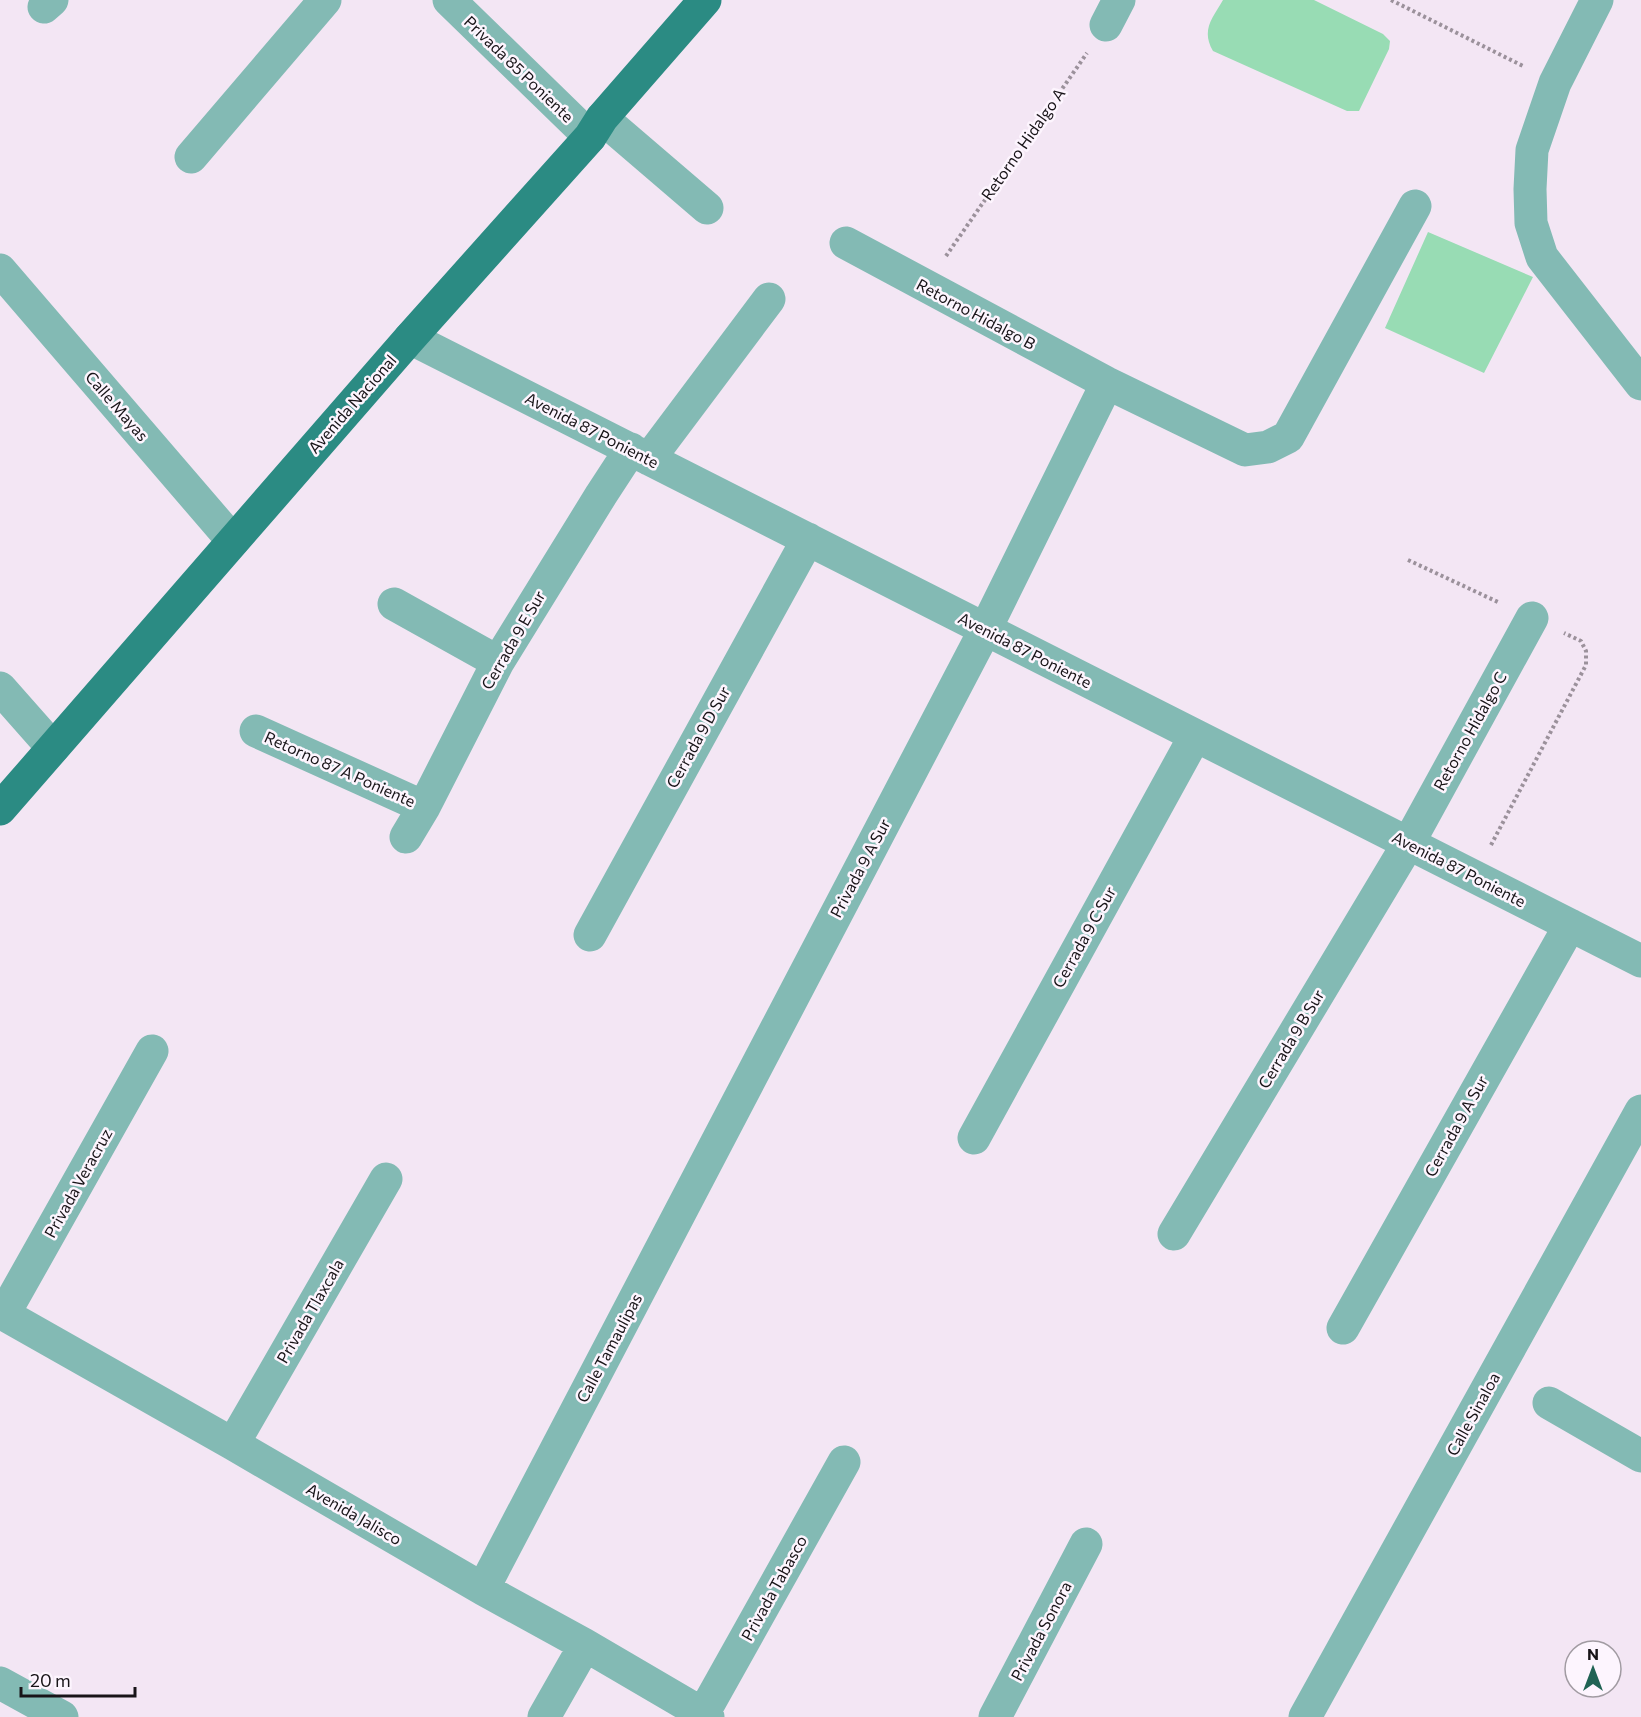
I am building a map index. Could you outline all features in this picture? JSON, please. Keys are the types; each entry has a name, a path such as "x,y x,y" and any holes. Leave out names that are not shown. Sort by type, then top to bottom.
{"main road":[{"name":"Avenida Nacional","path":"0,809 705,0"}],"street":[{"path":"191,157 325,0"},
{"path":"1597,0 1555,83 1532,150 1531,223 1542,257 1641,384"},
{"name":"Privada 85 Poniente","path":"453,2 596,127 707,208"},
{"name":"Retorno Hidalgo B","path":"846,243 1107,383 1245,450 1268,447 1288,437 1415,206"},
{"name":"Calle Mayas","path":"0,270 233,541"},
{"path":"640,454 769,299"},
{"name":"Avenida 87 Poniente","path":"410,338 1641,961"},
{"path":"985,630 1107,383"},
{"name":"Cerrada 9 E Sur","path":"406,837 424,807 498,662 601,495 640,454"},
{"name":"Cerrada 9 D Sur","path":"590,935 808,539"},
{"path":"394,604 498,662"},
{"name":"Retorno Hidalgo C","path":"1408,844 1532,618"},
{"name":"Privada 9 A Sur","path":"736,1107 985,630"},
{"path":"0,688 53,748"},
{"name":"Retorno 87 A Poniente","path":"256,731 424,807"},
{"name":"Cerrada 9 C Sur","path":"974,1138 1195,736"},
{"name":"Cerrada 9 B Sur","path":"1174,1234 1408,844"},
{"name":"Cerrada 9 A Sur","path":"1343,1328 1570,925"},
{"name":"Privada Veracruz","path":"2,1313 152,1051"},
{"name":"Calle Tamaulipas","path":"483,1589 736,1107"},
{"name":"Calle Sinaloa","path":"1305,1717 1641,1111"},
{"name":"Privada Tlaxcala","path":"233,1444 386,1179"},
{"name":"Avenida Jalisco","path":"2,1313 483,1589 585,1645 705,1716"},
{"path":"1549,1403 1641,1456"},
{"name":"Privada Tabasco","path":"705,1716 844,1462"},
{"name":"Privada Sonora","path":"995,1717 1086,1544"},
{"path":"544,1717 585,1645"},
{"path":"0,1683 62,1717"}],"path":[{"path":"1391,0 1555,83"},
{"name":"Retorno Hidalgo A","path":"925,286 1112,12"},
{"path":"1408,560 1581,641 1586,651 1586,665 1487,853"}],"green space":[{"path":"1223,0 1314,0 1383,34 1390,41 1389,49 1359,111 1347,111 1213,51 1208,37 1209,25"},
{"path":"1428,232 1533,277 1484,373 1385,328"}]}
